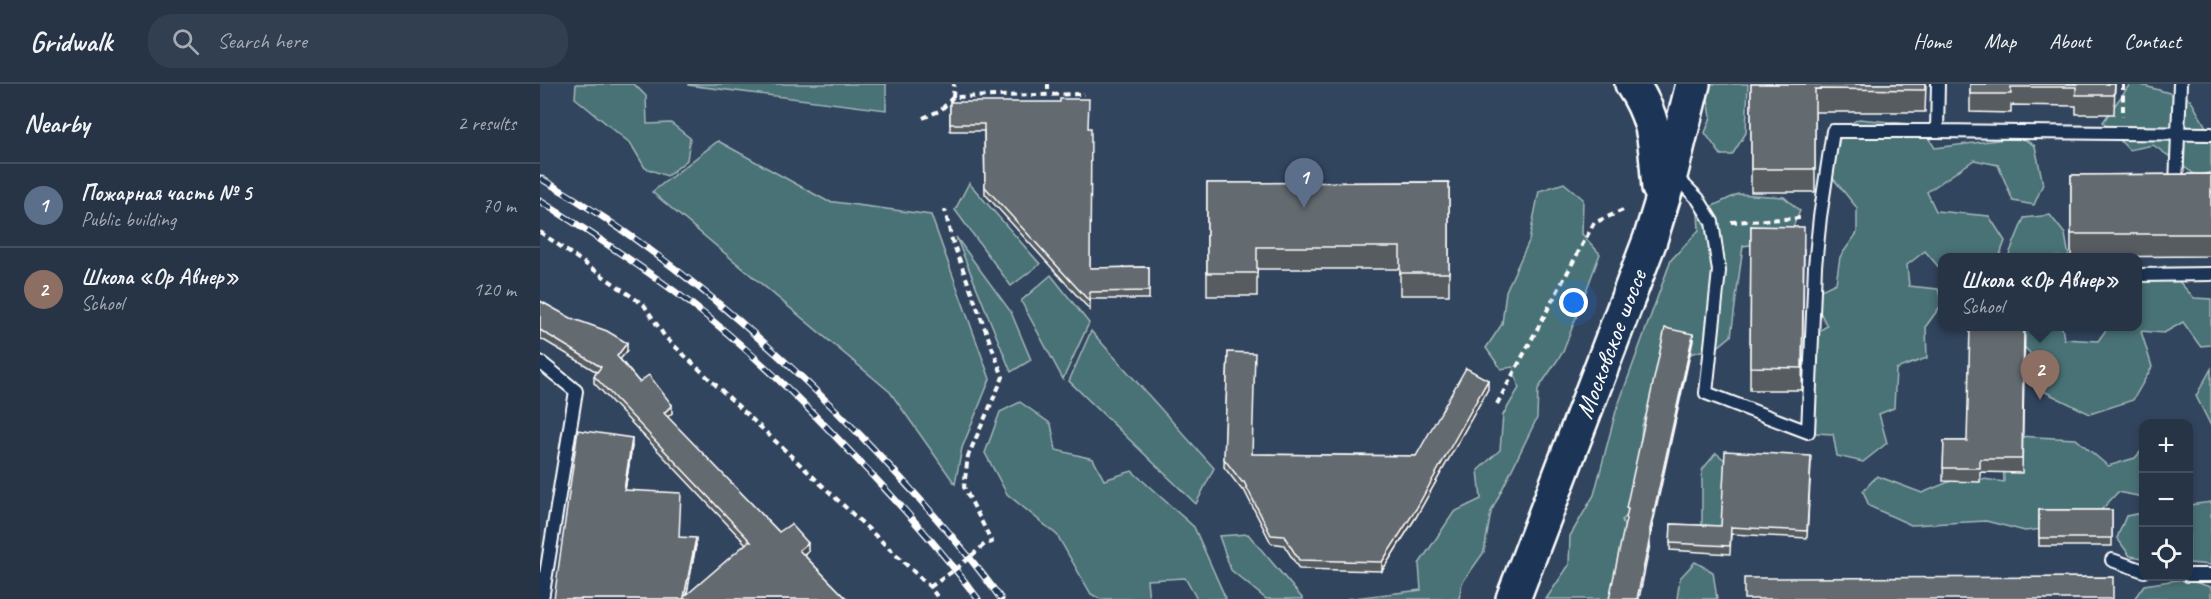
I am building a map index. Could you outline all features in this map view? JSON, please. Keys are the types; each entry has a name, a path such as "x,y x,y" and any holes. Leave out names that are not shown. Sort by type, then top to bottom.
{"main road":[{"path":"1632,84 1643,100 1654,128 1660,205"},
{"name":"Московское шоссе","path":"1512,599 1650,240 1671,172 1693,84"}],"lane":[{"path":"1937,131 1938,84"},
{"path":"2180,84 2180,133 2176,186 2211,185"},
{"path":"1671,172 1698,199 1712,222 1719,271 1706,393 1808,432 1815,266 1833,131 2211,134"},
{"path":"2142,275 2211,274"},
{"path":"540,362 576,391 542,599"},
{"path":"2112,560 2139,569"},
{"path":"2193,575 2211,575"}],"path":[{"path":"923,118 941,110 953,97 954,84"},
{"path":"1048,84 1048,94"},
{"path":"2123,84 2123,133"},
{"path":"953,97 1084,94"},
{"path":"930,587 956,569 985,544 992,542 964,487 968,456 1003,377 951,237 945,210"},
{"path":"1497,404 1594,223 1623,210"},
{"path":"1712,222 1820,217"},
{"path":"540,232 644,305 665,337 930,587 939,599"}],"green space":[{"path":"576,84 634,84 646,96 647,124 671,123 690,138 687,160 667,176 645,168 631,144 575,98"},
{"path":"886,84 886,110 688,85"},
{"path":"1708,84 1748,84 1746,133 1732,155 1721,155 1705,133 1711,117 1706,87"},
{"path":"2130,84 2138,84 2190,99 2211,136 2211,172 2197,176 2153,145 2129,150 2103,122"},
{"path":"1859,119 1920,125 1935,148 2021,137 2035,146 2043,184 2034,205 2013,201 1998,165 1974,160 1927,192 1936,211 1989,216 2005,241 2000,253 1938,253 1938,266 1925,251 1907,265 1909,286 1938,289 1938,310 1926,326 1927,358 1896,369 1894,408 1879,414 1887,443 1863,462 1837,456 1833,434 1815,433 1802,415 1810,337 1827,326 1819,310 1819,291 1836,283 1840,257 1857,233 1857,208 1832,177 1842,128"},
{"path":"718,141 827,201 931,215 990,379 962,448 955,484 890,392 652,192"},
{"path":"969,183 1040,264 1011,286 955,210"},
{"path":"1564,183 1583,199 1582,234 1600,254 1563,352 1538,389 1537,418 1491,512 1484,552 1462,583 1459,599 1346,599 1421,590 1419,564 1454,512 1481,499 1478,470 1500,450 1503,415 1519,388 1513,367 1501,369 1486,348 1502,324 1506,291 1529,241 1539,191"},
{"path":"1738,194 1784,197 1800,211 1787,240 1743,246 1731,336 1719,346 1683,356 1671,349 1642,426 1634,510 1622,520 1631,543 1614,599 1546,599 1569,565 1570,536 1594,495 1616,411 1671,260 1699,230 1698,213"},
{"path":"2050,215 2065,234 2068,253 2010,253 2024,218"},
{"path":"956,237 1011,312 1031,360 1011,372"},
{"path":"2165,266 2194,298 2211,299 2211,345 2200,346 2183,322 2164,333 2141,331 2142,272"},
{"path":"1051,275 1089,323 1063,379 1021,301"},
{"path":"1091,331 1214,468 1196,504 1069,381"},
{"path":"2012,331 2063,331 2064,339 2098,341 2105,331 2141,331 2152,367 2133,400 2090,414 2031,385 2030,353 2012,334"},
{"path":"2211,369 2211,426 2196,396"},
{"path":"1020,402 1051,424 1056,450 1093,459 1104,480 1132,471 1194,527 1226,599 1197,599 1185,578 1147,580 1149,599 1100,599 1091,594 1057,535 1007,494 985,453 1000,412"},
{"path":"2016,436 2076,439 2108,466 2135,458 2139,454 2139,496 2118,492 2088,524 2025,531 1986,521 1911,525 1869,506 1863,491 1877,476 1922,493 1963,476 2004,482 2003,454"},
{"path":"1716,453 1731,465 1733,517 1716,536 1702,525 1702,470"},
{"path":"2211,502 2211,565 2193,563 2193,504"},
{"path":"2139,514 2139,557 2130,556 2117,538 2126,516"},
{"path":"1248,534 1303,599 1266,599 1231,570 1219,536"},
{"path":"1695,562 1713,572 1717,599 1677,599 1680,578"},
{"path":"2191,581 2211,587 2211,599 2134,599 2144,585"}],"building":[{"path":"1751,84 1925,84 1925,90 1815,89 1815,169 1751,169"},
{"path":"1970,84 2115,84 2114,95 2076,95 2076,87 2011,87 2011,94 1970,94"},
{"path":"1060,99 1089,99 1088,128 1091,128 1090,268 1149,267 1149,291 1090,292 1090,302 985,187 984,124 950,124 950,102 1060,102"},
{"path":"2211,174 2211,234 2071,234 2071,175"},
{"path":"1449,182 1449,273 1400,273 1400,247 1257,247 1257,273 1207,273 1207,183"},
{"path":"1751,226 1804,227 1802,368 1750,367"},
{"path":"540,301 571,318 607,331 627,343 617,356 639,382 649,375 672,405 664,413 779,532 791,524 808,543 799,550 847,599 554,599 578,430 632,438 624,490 681,493 679,537 696,538 684,597 748,542 751,542 594,376 601,367 540,330"},
{"path":"1665,328 1693,334 1637,599 1609,599 1628,509 1626,508"},
{"path":"1970,331 2024,331 2022,459 1980,459 1980,468 1943,468 1944,441 1967,441"},
{"path":"1228,352 1255,353 1252,454 1416,456 1466,368 1488,380 1416,509 1382,562 1299,560 1284,536 1271,535 1244,482 1224,459"},
{"path":"1725,451 1811,456 1807,531 1731,527 1730,546 1670,543 1671,524 1721,526"},
{"path":"2039,510 2112,510 2112,538 2039,538"},
{"path":"2113,577 2113,599 1744,599 1744,578"}],"railway":[{"path":"540,178 584,205 669,264 710,296 788,364 826,400 916,495 1001,599"},
{"path":"540,201 675,292 716,323 778,379 888,492 978,599"}],"place":[{"name":"Пожарная часть № 5","path":"1304,208"},
{"name":"Школа «Ор Авнер»","path":"2040,400"}]}
